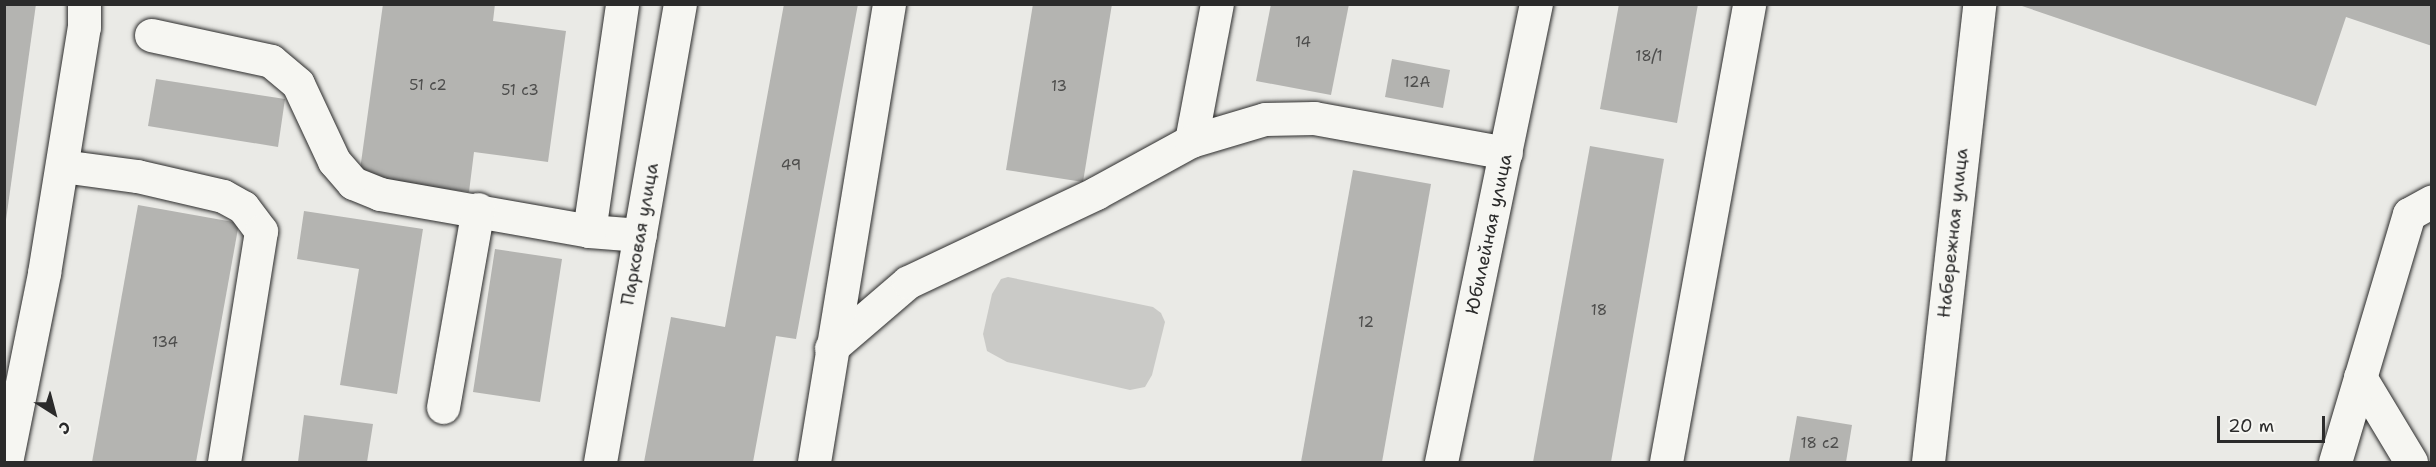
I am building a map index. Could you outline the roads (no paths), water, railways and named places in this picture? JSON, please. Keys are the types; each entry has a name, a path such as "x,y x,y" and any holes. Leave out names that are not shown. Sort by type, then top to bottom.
{"street":[{"path":"6,462 16,354 62,166 84,27 84,4"},
{"path":"589,231 622,4"},
{"name":"Парковая улица","path":"600,462 680,4"},
{"path":"814,462 889,4"},
{"path":"1191,141 1217,4"},
{"name":"Юбилейная улица","path":"1441,462 1536,4"},
{"path":"1666,462 1749,4"},
{"name":"Набережная улица","path":"1928,462 1979,4"},
{"path":"151,35 271,61 298,84 334,161 353,183 380,194 478,208 589,231 640,235"},
{"path":"831,348 908,282 1096,193 1191,141 1288,116 1506,153"},
{"path":"62,166 137,176 223,196 243,207 261,231 224,462"},
{"path":"2335,462 2409,214 2432,201"},
{"path":"443,407 478,208"},
{"path":"2360,377 2411,462"}]}
